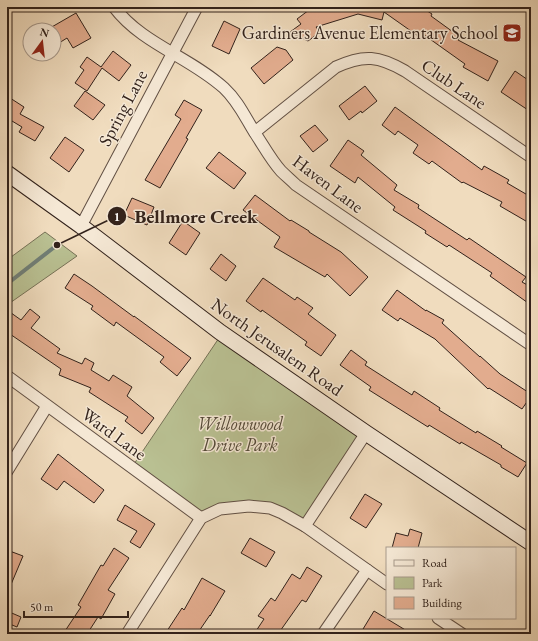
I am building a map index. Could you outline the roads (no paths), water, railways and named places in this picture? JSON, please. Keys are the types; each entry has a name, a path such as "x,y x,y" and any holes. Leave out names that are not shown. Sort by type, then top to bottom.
{"main road":[{"name":"North Jerusalem Road","path":"7,173 81,226 220,332 366,433 531,543"}],"street":[{"name":"Haven Lane","path":"114,7 122,18 136,30 209,76 225,88 238,103 280,170 296,185 531,346"},
{"name":"Spring Lane","path":"81,226 197,7"},
{"name":"Club Lane","path":"255,132 336,67 349,61 374,58 389,62 405,72 531,157"},
{"name":"Ward Lane","path":"7,376 201,518"},
{"path":"7,471 47,406"},
{"path":"305,526 366,433"},
{"path":"127,634 201,518 220,509 249,506 270,508 282,513 305,526 386,583"},
{"path":"323,634 367,570"},
{"path":"440,619 462,634"}],"waterway":[{"path":"7,284 57,245"}],"place":[{"name":"Gardiners Avenue Elementary School","path":"512,33"},
{"name":"Bellmore Creek","path":"57,245"}],"park label":[{"name":"Willowwood Drive Park","path":"240,434"}]}
